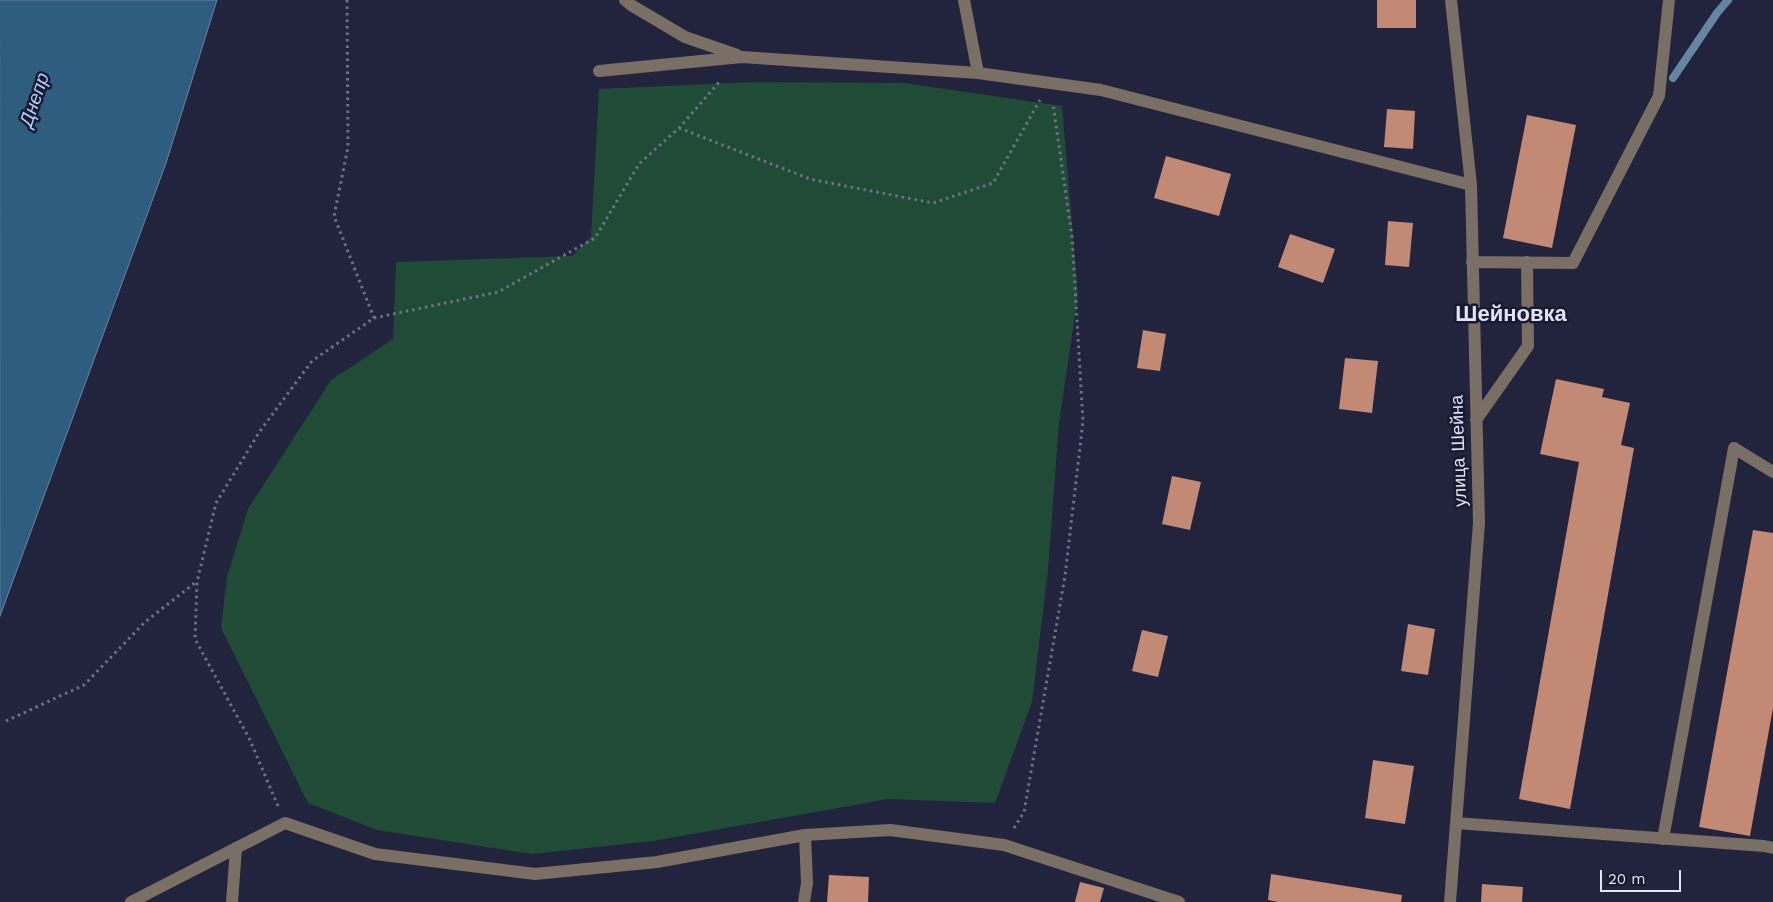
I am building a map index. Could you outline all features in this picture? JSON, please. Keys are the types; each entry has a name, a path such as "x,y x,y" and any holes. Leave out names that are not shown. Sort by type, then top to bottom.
{"street":[{"path":"625,0 685,37 742,57"},
{"path":"964,0 978,73"},
{"name":"улица Шейна","path":"1450,902 1479,523 1471,185 1451,0"},
{"path":"1472,262 1573,263 1659,96 1669,0"},
{"path":"599,71 742,57 978,73 1101,90 1471,185"},
{"path":"1476,420 1528,346 1527,262"},
{"path":"1663,838 1734,448 1773,472"},
{"path":"130,902 285,823 375,854 534,874 657,862 805,835 890,830 1004,845 1179,902"},
{"path":"1456,823 1773,848"},
{"path":"804,902 807,883 805,835"},
{"path":"232,902 236,848"}],"path":[{"path":"347,0 348,147 334,216 374,318"},
{"path":"285,823 250,740 195,639 197,582 216,503 260,431 312,361 374,318 498,292 594,238 640,164 679,128 742,57"},
{"path":"679,128 810,179 933,203 993,184 1050,83"},
{"path":"1004,845 1024,812 1065,576 1083,421 1072,237 1050,83"},
{"path":"6,721 84,685 144,622 197,582"}],"green space":[{"path":"755,82 904,83 1062,106 1078,295 1059,423 1048,569 1032,702 995,803 888,799 653,841 532,854 377,830 308,803 221,628 227,577 248,509 331,380 393,339 396,262 572,256 591,237 599,89"}],"water":[{"name":"Днепр","path":"0,0 217,0 166,163 0,616"}],"building":[{"path":"1377,0 1416,0 1416,28 1377,28"},
{"path":"1387,109 1415,111 1413,149 1384,147"},
{"path":"1527,115 1576,125 1552,248 1503,238"},
{"path":"1166,156 1231,174 1219,216 1154,198"},
{"path":"1388,221 1413,223 1409,267 1385,265"},
{"path":"1290,234 1335,249 1323,283 1278,267"},
{"path":"1143,330 1166,334 1160,371 1137,368"},
{"path":"1345,358 1378,361 1372,413 1339,409"},
{"path":"1556,379 1604,389 1602,397 1630,403 1621,445 1634,448 1570,809 1519,799 1579,462 1540,454"},
{"path":"1172,476 1201,482 1190,530 1162,524"},
{"path":"1753,530 1773,533 1773,708 1750,836 1699,827"},
{"path":"1408,624 1435,629 1428,675 1401,671"},
{"path":"1142,630 1168,636 1158,677 1132,671"},
{"path":"1373,760 1414,766 1405,824 1365,818"},
{"path":"1271,874 1402,895 1401,902 1278,902 1268,900"},
{"path":"829,875 869,877 868,902 827,902"},
{"path":"1080,882 1104,888 1100,902 1075,902"},
{"path":"1482,884 1523,887 1522,902 1481,902"}],"waterway":[{"path":"1673,78 1728,0"}],"district":[{"name":"Шейновка","path":"1511,315"}]}
